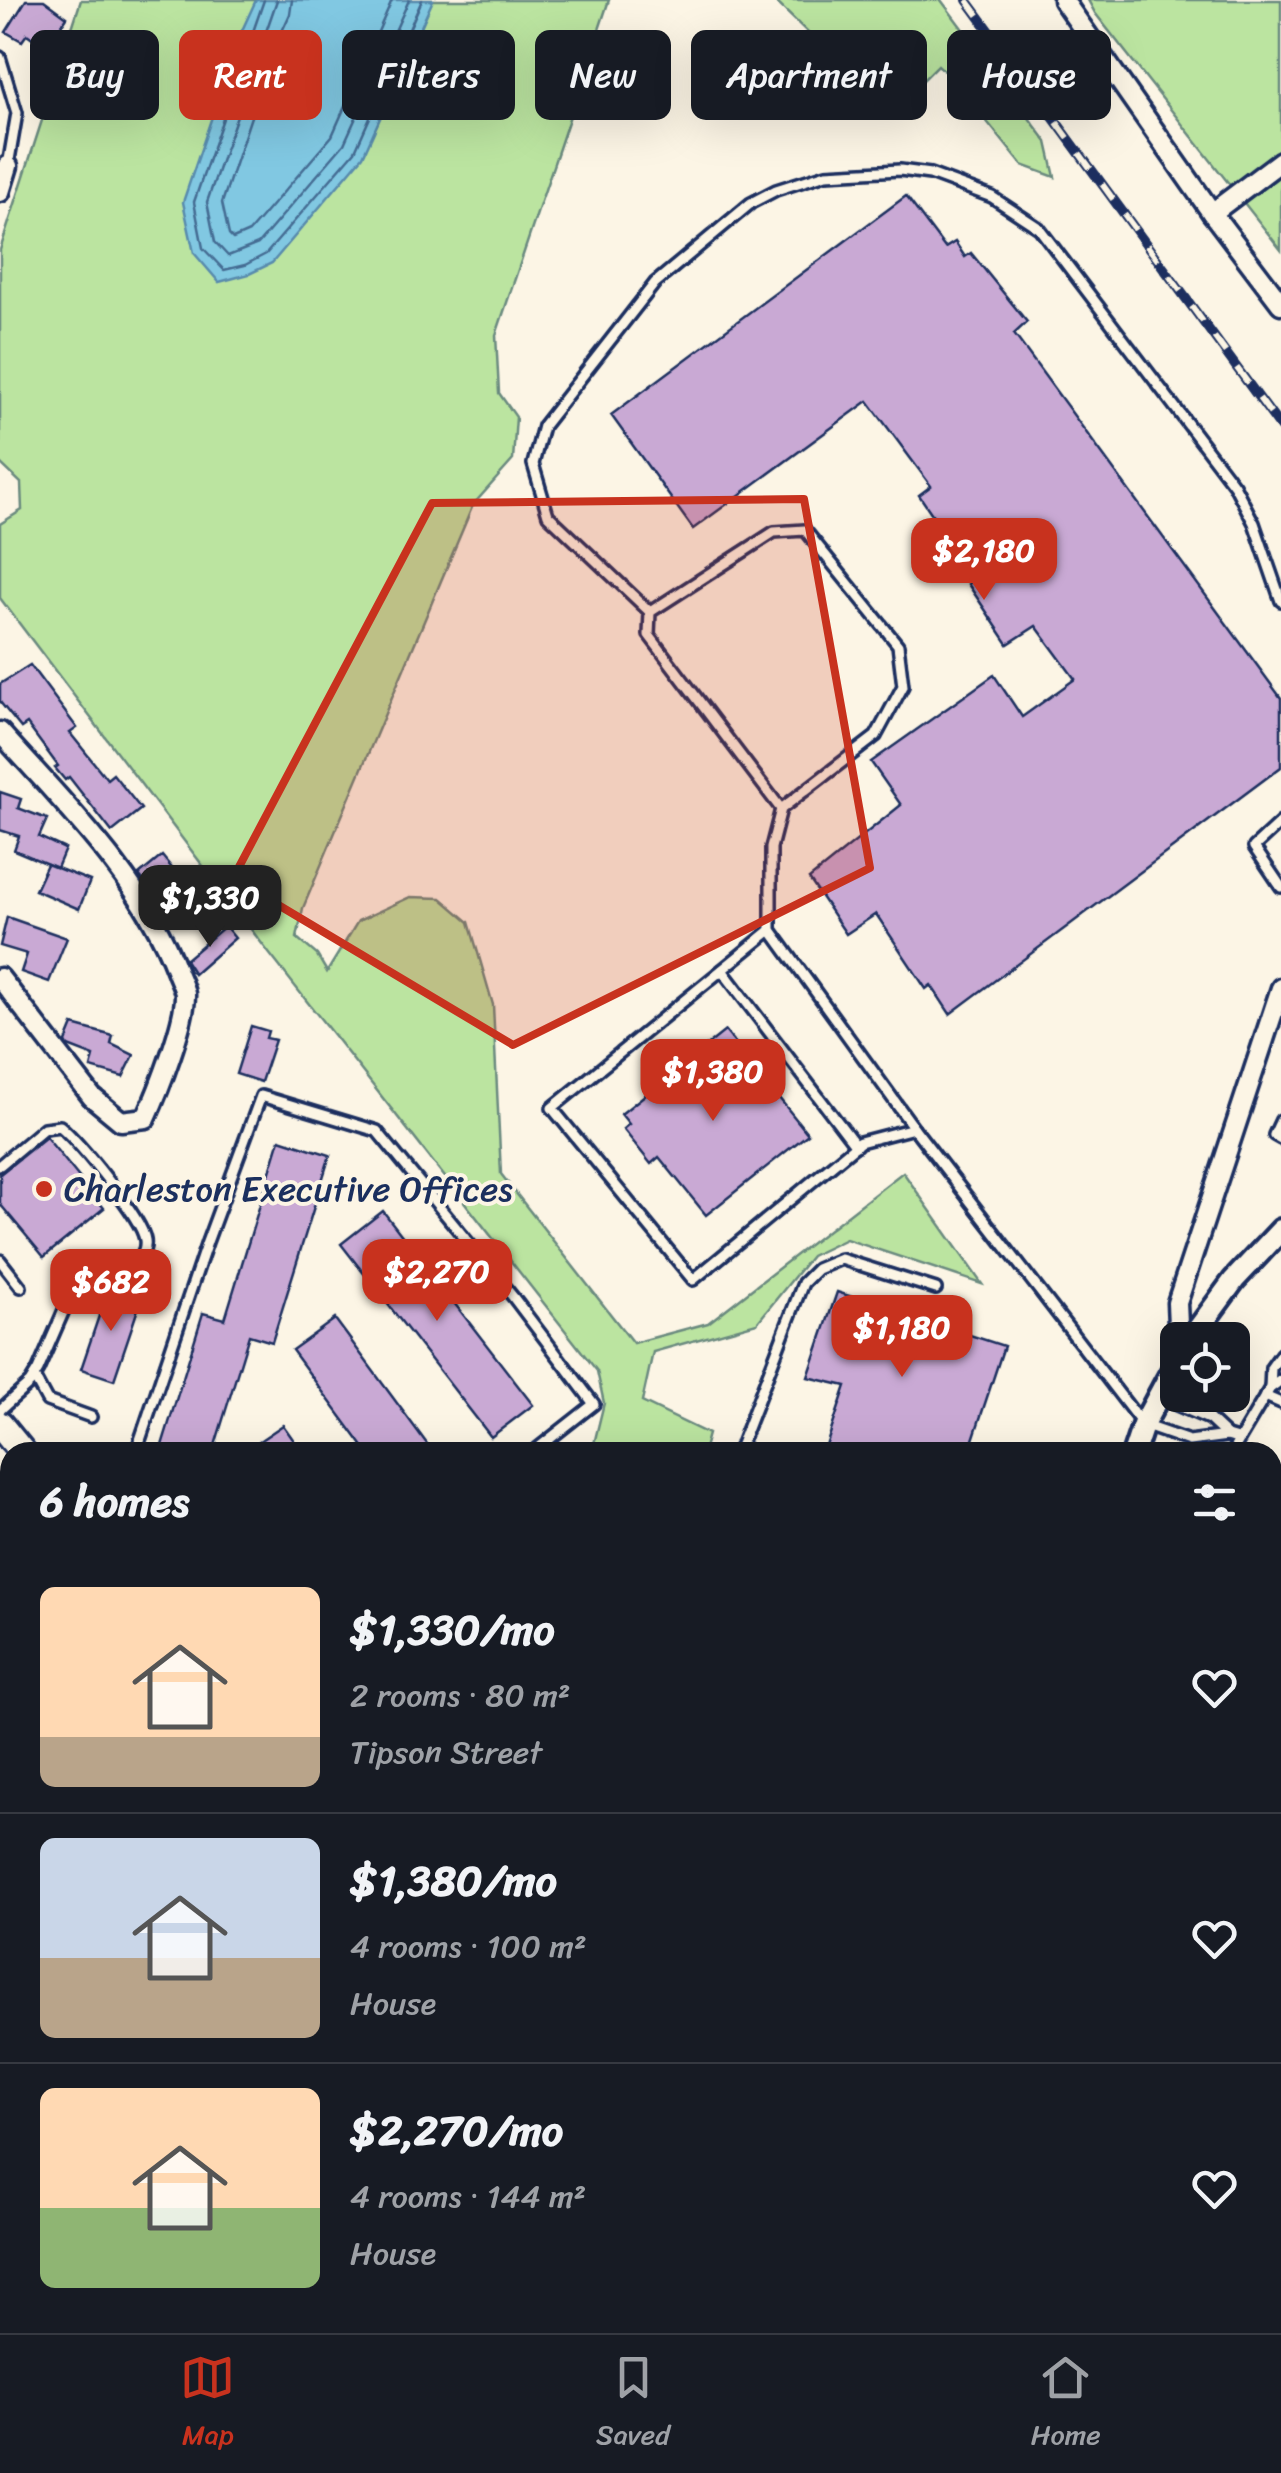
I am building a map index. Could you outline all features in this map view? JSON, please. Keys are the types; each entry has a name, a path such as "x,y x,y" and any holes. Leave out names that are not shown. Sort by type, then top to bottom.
{"street":[{"path":"1066,2 1212,213 1281,304"},
{"path":"1212,213 1281,160"},
{"path":"0,192 8,166"},
{"path":"0,732 129,884 168,948 185,994 173,1048 146,1118 121,1121 92,1097 0,978"},
{"path":"1178,1322 1177,1303 1280,998"},
{"path":"1202,1322 1281,1230"},
{"path":"1138,1442 1160,1391"}],"lane":[{"path":"0,57 16,113 8,166"},
{"path":"781,810 649,636 650,612 548,515 533,464 544,426 655,283 751,203 776,190 846,170 900,170 946,178 992,196 1039,228 1234,484 1254,522 1281,601"},
{"path":"650,612 774,532 805,530 898,645 902,686 876,736 781,810 771,848 771,930 914,1128 1144,1424 1189,1441 1232,1438"},
{"path":"1281,822 1254,847 1281,887"},
{"path":"771,930 552,1108 692,1280 856,1146 914,1128"},
{"path":"722,970 856,1146"},
{"path":"139,1442 206,1242 262,1096 377,1131 513,1297 594,1404 546,1442"},
{"path":"1281,1120 1274,1135 1281,1139"},
{"path":"0,1166 44,1128 60,1126 75,1138 134,1218 145,1240 144,1252 134,1266 124,1271 96,1261 85,1262 34,1377 0,1410"},
{"path":"742,1442 802,1283 817,1268 841,1259 936,1289"},
{"path":"0,1260 21,1286"},
{"path":"1267,1392 1270,1368 1280,1357"},
{"path":"34,1377 47,1401 92,1417"},
{"path":"1232,1442 1267,1392 1281,1380"},
{"path":"1267,1392 1281,1403"},
{"path":"1157,1396 1210,1419 1232,1438"}],"highlighted area":[{"path":"804,499 870,868 513,1045 233,878 432,503"}],"green space":[{"path":"81,0 609,0 599,30 535,30 535,120 569,120 496,335 499,393 516,417 513,460 473,505 303,908 297,938 317,955 327,972 358,921 410,897 441,898 469,922 493,1005 501,1174 633,1343 708,1323 903,1172 982,1284 846,1239 811,1256 757,1323 653,1352 642,1402 708,1434 706,1442 594,1442 604,1403 597,1371 269,953 0,598 0,524 22,510 21,483 0,463 0,250 42,120 159,120 159,30 71,30"},
{"path":"774,0 941,0 963,30 947,30 947,73 938,65 927,76 927,30 805,30"},
{"path":"1088,0 1281,0 1281,250 1111,30"},
{"path":"986,120 1031,120 1047,142 1055,177 1022,165"}],"water":[{"path":"256,0 433,0 420,30 342,30 342,120 379,120 363,156 272,263 219,282 194,253 183,202 211,120 322,120 322,30 242,30"}],"building":[{"path":"26,0 44,0 67,17 58,30 30,30 30,36 27,34 22,41 6,32"},
{"path":"906,196 945,248 955,242 965,257 971,253 1027,322 1014,334 1281,698 1281,767 950,1014 931,985 926,989 876,914 846,934 809,879 901,805 871,762 994,675 1022,717 1075,679 1036,626 1008,644 968,584 985,573 966,545 957,551 919,495 931,486 868,401 693,529 611,415"},
{"path":"30,665 77,728 70,733 107,779 113,774 141,809 112,832 69,777 65,780 55,768 58,766 27,724 21,728 0,702 0,684"},
{"path":"0,792 21,799 18,808 47,819 39,837 65,849 57,868 14,850 19,836 0,830"},
{"path":"162,856 198,900 172,918 139,875"},
{"path":"47,864 90,881 79,909 35,890"},
{"path":"7,917 67,938 49,982 21,972 27,954 0,946"},
{"path":"225,926 235,938 194,974 185,960"},
{"path":"73,1025 113,1036 111,1044 134,1055 123,1077 91,1068 94,1056 68,1046"},
{"path":"251,1026 268,1031 266,1038 275,1040 261,1082 236,1074"},
{"path":"725,1031 808,1134 706,1215 659,1157 651,1164 623,1129 629,1124 621,1114"},
{"name":"Charleston Executive Offices","path":"46,1137 104,1208 44,1257 0,1204 0,1174"},
{"path":"280,1139 330,1155 272,1342 249,1335 216,1442 163,1442 203,1313 225,1319"},
{"path":"383,1211 533,1405 491,1437 341,1244"},
{"path":"108,1289 141,1300 114,1380 81,1369"},
{"path":"837,1292 1004,1346 972,1442 827,1442 846,1386 808,1377"},
{"path":"335,1319 426,1442 360,1442 292,1350"},
{"path":"283,1425 295,1442 258,1442"}],"railway":[{"path":"967,0 1281,428"}],"place":[{"name":"Charleston Executive Offices","path":"44,1189"}]}
